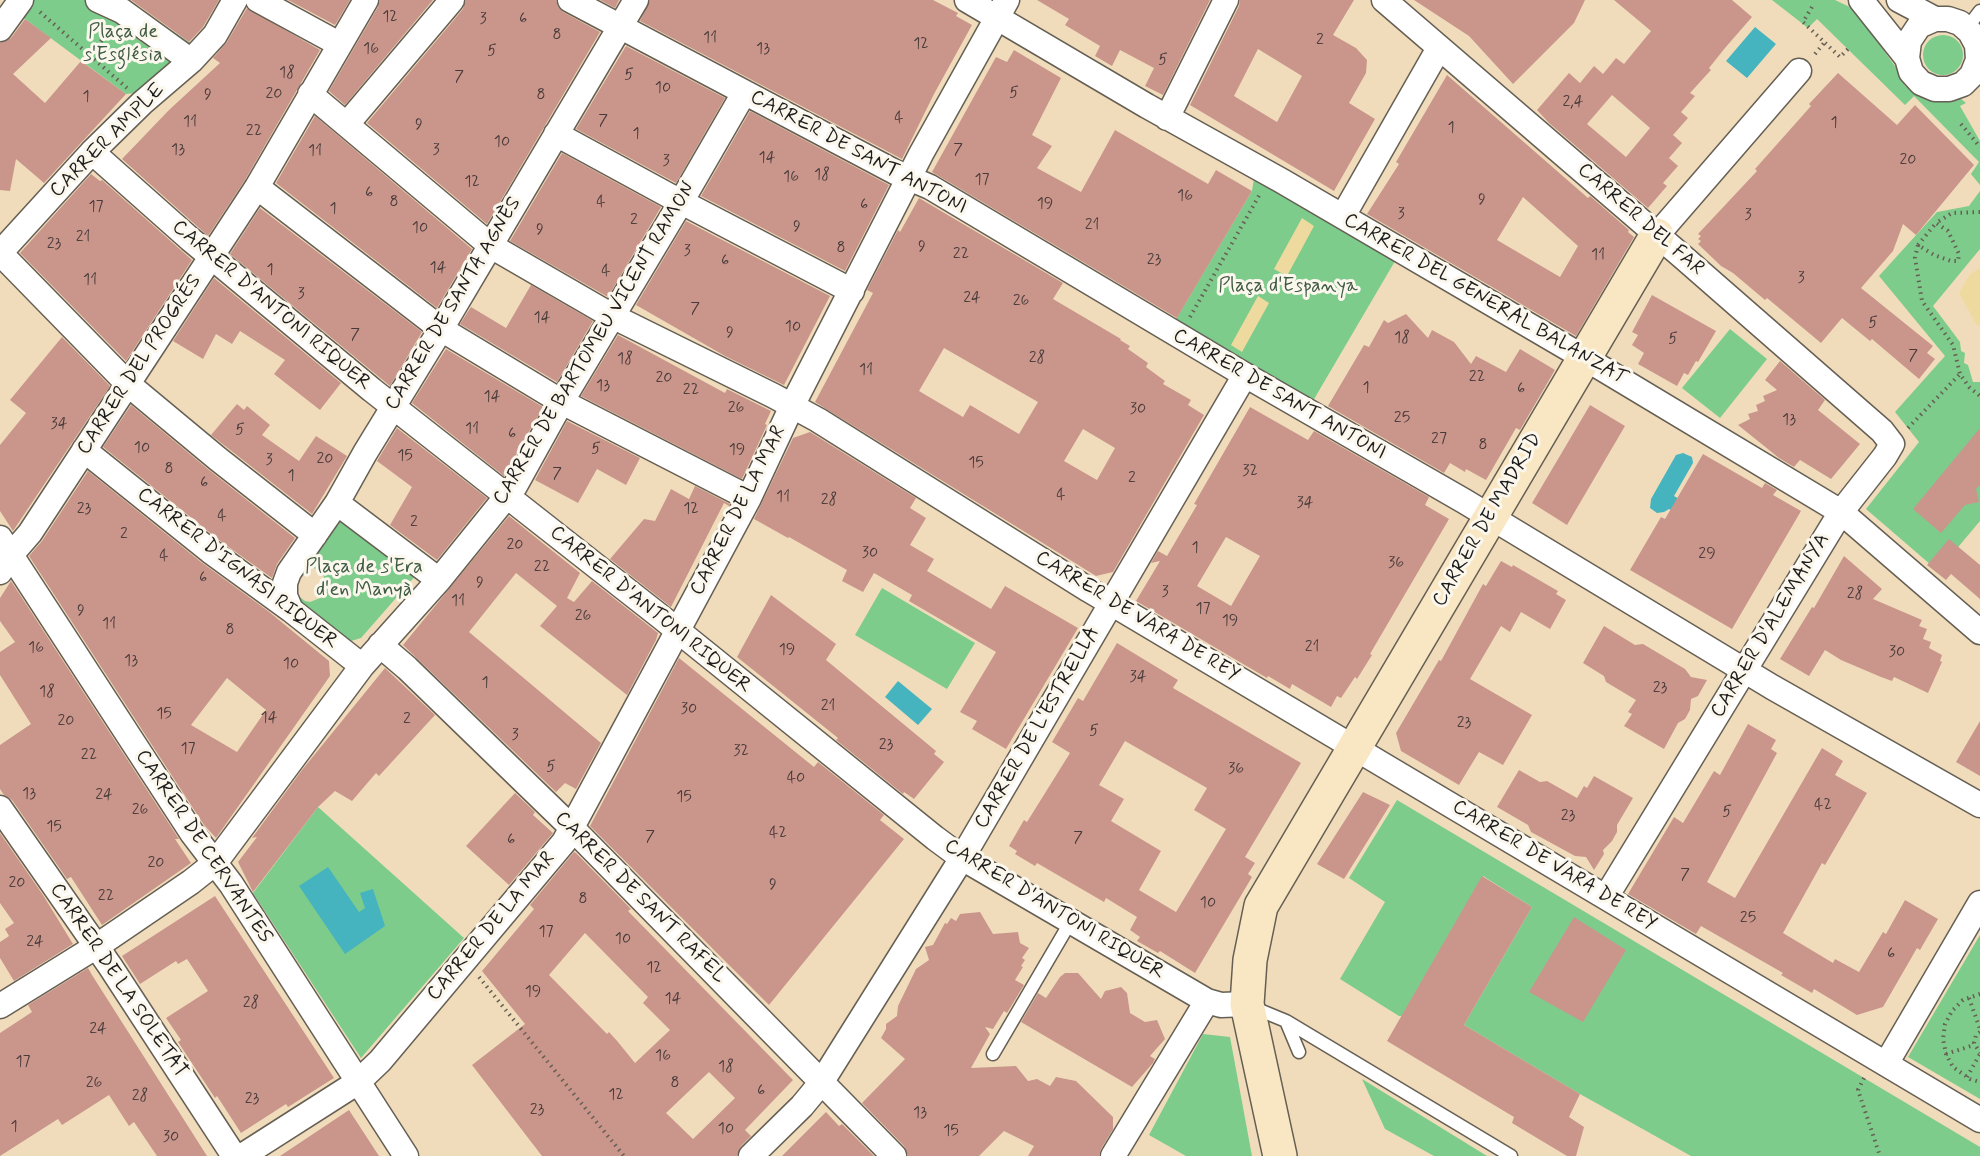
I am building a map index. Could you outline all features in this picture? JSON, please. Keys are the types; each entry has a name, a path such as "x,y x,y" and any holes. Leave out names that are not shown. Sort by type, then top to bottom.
{"street":[{"path":"98,0 121,12 191,61"},
{"name":"CARRER AMPLE","path":"0,253 92,152 142,103 191,61 215,35 235,0"},
{"path":"258,0 339,44"},
{"name":"CARRER DEL PROGRÉS","path":"4,555 30,533 129,384 257,187 366,0"},
{"path":"346,124 452,0"},
{"name":"CARRER DE SANT ANTONI","path":"570,0 895,172 930,188 1490,517 1744,670 1980,805"},
{"name":"CARRER DE SANTA AGNÈS","path":"291,610 285,596 285,583 289,572 337,503 636,0"},
{"name":"CARRER DEL GENERAL BALANZAT","path":"967,0 1002,9 1167,118 1343,216 1841,512 1980,632"},
{"path":"1167,118 1226,0"},
{"name":"CARRER DEL FAR","path":"1384,0 1882,431 1892,444"},
{"path":"1862,0 1907,58 1911,72 1921,83 1935,89 1949,89 1963,84 1976,74 1978,60 1974,26 1948,18 1935,19 1919,26 1909,41 1907,58"},
{"path":"1899,0 1935,19"},
{"name":"CARRER DE LA MAR","path":"242,1156 358,1082 380,1062 564,842 749,498 792,406 909,178 1002,9"},
{"path":"1343,216 1440,48"},
{"name":"CARRER DE MADRID","path":"1280,1156 1247,1004 1250,960 1261,906 1657,235 1799,71"},
{"name":"CARRER DE BARTOMEU VICENT RAMON","path":"0,1006 97,946 215,863 362,666 439,580 515,486 744,93"},
{"name":"CARRER DE VARA DE REY","path":"310,94 490,246 612,316 792,406 1111,603 1980,1120"},
{"path":"556,134 852,291"},
{"name":"CARRER D'ANTONI RIQUER","path":"92,152 211,256 393,406 962,858 1207,1001 1221,1005 1247,1004"},
{"path":"257,187 441,329 562,402 749,498"},
{"path":"0,253 129,384 218,459 315,535"},
{"name":"CARRER DE L'ESTRELLA","path":"751,1156 802,1106 821,1083 962,858 1245,375"},
{"name":"CARRER D'ALEMANYA","path":"1606,897 1841,512 1892,444"},
{"name":"CARRER D'IGNASI RIQUER","path":"84,450 210,551 291,610 362,666"},
{"path":"337,503 439,580"},
{"name":"CARRER DE CERVANTES","path":"4,555 192,833 231,884 406,1156"},
{"name":"CARRER DE SANT RAFEL","path":"380,645 407,668 572,828 894,1156"},
{"name":"CARRER DE LA SOLETAT","path":"0,808 97,946 234,1156"},
{"path":"1881,1060 1980,903"},
{"path":"1113,1156 1207,1001"}],"lane":[{"path":"993,1054 1071,921"},
{"path":"1247,1004 1340,1046 1510,1156"},
{"path":"1286,1021 1299,1052"}],"path":[{"path":"1812,7 1803,22 1840,57 1850,47"},
{"path":"90,56 121,12"},
{"path":"14,15 90,56 142,103"},
{"path":"1961,124 1980,147"},
{"path":"1179,336 1271,175"},
{"path":"1980,212 1952,213 1936,223 1918,245 1915,258 1922,301 1953,345 1960,374 1969,387 1980,396"},
{"path":"1918,245 1934,255 1958,261 1959,254 1948,231 1936,223"},
{"path":"1892,444 1960,374"},
{"path":"465,959 624,1156"},
{"path":"1980,994 1963,1000 1952,1011 1945,1024 1943,1039 1946,1054 1953,1067 1967,1077 1980,1082"},
{"path":"1967,1077 1980,1053 1974,1045 1974,1039 1980,1030 1969,998"},
{"path":"1946,1054 1974,1045"},
{"path":"1880,1156 1858,1090 1881,1060"}],"green space":[{"name":"Plaça de s'Església","path":"5,0 126,0 192,44 135,93 126,94 25,19 2,5"},
{"path":"1772,0 1835,0 1854,9 1897,69 1905,86 1933,97 1960,98 1966,103 1960,106 1980,141 1980,185 1971,174 1979,162 1914,96 1905,105 1817,19 1808,28"},
{"path":"1943,35 1951,36 1957,41 1962,47 1962,63 1957,69 1951,74 1943,75 1935,74 1929,69 1924,63 1923,55 1924,47 1929,41 1935,36"},
{"name":"Plaça d'Espanya","path":"1255,172 1398,256 1310,406 1175,321 1252,191"},
{"path":"1980,191 1980,249 1933,306 1960,342 1961,351 1965,353 1964,363 1968,365 1973,382 1980,382 1980,521 1938,571 1866,509 1919,442 1895,412 1945,356 1879,276 1937,212 1969,206"},
{"path":"1730,329 1767,359 1720,418 1682,388"},
{"name":"Plaça de s'Era d'en Manyà","path":"340,513 417,574 361,638 351,641 296,603 294,576","holes":["312,567 322,573 327,583 325,594 310,602 296,594 297,573"]},
{"path":"882,588 975,643 947,689 855,635"},
{"path":"1397,800 1980,1147 1980,1156 1691,1156 1580,1094 1464,1025 1532,907 1483,876 1402,1016 1399,1016 1340,979 1385,902 1349,878"},
{"path":"318,807 464,938 361,1058 253,893"},
{"path":"1980,935 1980,1099 1908,1057"},
{"path":"1203,1034 1230,1037 1252,1156 1186,1156 1149,1135"},
{"path":"1362,1079 1487,1156 1434,1156 1385,1129"}],"sand":[{"path":"1302,218 1314,226 1287,276 1274,269"},
{"path":"1980,268 1980,326 1976,324 1959,293 1970,274"},
{"path":"1258,296 1269,303 1242,352 1231,345"}],"water":[{"path":"1755,27 1776,44 1747,78 1726,61"},
{"path":"1683,453 1692,457 1693,463 1674,496 1695,508 1687,520 1669,509 1657,513 1650,508 1651,499 1676,455"},
{"path":"898,681 932,709 918,725 885,697"},
{"path":"328,867 359,912 365,908 360,893 373,889 385,926 345,954 299,886"}],"building":[{"path":"131,0 219,0 203,27 189,42"},
{"path":"288,0 350,0 335,25"},
{"path":"380,0 433,0 345,105 329,91"},
{"path":"466,0 556,0 563,12 600,32 487,224 367,123 463,9"},
{"path":"600,0 619,0 615,8"},
{"path":"650,0 933,0 958,13 956,16 972,25 902,159 640,21"},
{"path":"1037,0 1210,0 1163,95 1145,86 1154,68 1120,50 1112,66 1095,56 1100,46 1065,25 1069,19"},
{"path":"1240,0 1354,0 1333,35 1356,48 1367,60 1366,73 1349,103 1375,119 1334,191 1190,105","holes":["1258,49 1302,76 1277,122 1234,96"]},
{"path":"1414,0 1585,0 1574,23 1513,84 1469,36"},
{"path":"1614,0 1732,0 1752,17 1690,93 1695,96 1681,112 1688,118 1673,135 1682,143 1669,158 1678,166 1663,183 1667,186 1648,208 1549,123 1537,110 1569,73 1580,83 1594,66 1603,74 1616,58 1624,64 1651,31","holes":["1612,95 1650,128 1626,157 1587,124"]},
{"path":"247,8 320,50 245,180 208,236 122,159 169,110 220,63 213,58 227,42"},
{"path":"25,19 51,38 13,74 45,103 81,61 126,94 44,183 16,159 10,191 0,190 0,43 11,38"},
{"path":"626,46 725,98 676,183 576,129"},
{"path":"1014,50 1061,78 1032,135 1052,146 1037,168 1081,192 1115,130 1208,184 1216,170 1252,191 1177,318 932,172 996,57 1007,62"},
{"path":"1838,73 1897,125 1915,105 1974,165 1916,235 1903,224 1893,251 1861,288 1933,346 1927,353 1935,359 1919,379 1872,339 1870,341 1842,318 1821,343 1767,298 1765,300 1721,266 1698,244 1701,236 1698,234 1757,171 1755,169"},
{"path":"1447,75 1588,198 1590,196 1629,230 1628,232 1634,237 1576,336 1367,214 1399,164 1396,162","holes":["1523,197 1578,246 1560,277 1497,240"]},
{"path":"750,111 889,185 845,271 701,196"},
{"path":"315,116 472,249 437,308 276,183"},
{"path":"562,153 661,207 608,297 510,241"},
{"path":"91,174 100,181 102,180 192,260 126,361 20,253"},
{"path":"919,198 1063,283 1053,299 1121,339 1130,346 1128,349 1148,363 1146,367 1165,381 1163,384 1191,400 1188,405 1204,415 1113,572 1096,576 815,402 873,293 867,290 898,230 900,232","holes":["944,348 1038,402 1019,434 970,405 963,417 919,391","1083,429 1115,448 1097,480 1064,461"]},
{"path":"260,208 422,332 390,386 230,254"},
{"path":"686,221 830,296 784,385 725,356 636,305"},
{"path":"214,278 341,383 320,410 274,374 285,360 240,331 232,344 216,334 203,359 173,341"},
{"path":"531,285 593,321 557,382 460,324 471,307 506,328"},
{"path":"1652,295 1716,331 1698,362 1696,361 1688,375 1684,373 1677,386 1638,364 1644,353 1632,345 1638,335 1632,332"},
{"path":"1406,314 1428,338 1432,330 1454,342 1471,364 1476,356 1506,372 1520,349 1555,370 1520,430 1516,428 1486,480 1450,463 1444,473 1328,406 1364,345 1369,347 1384,320 1388,323"},
{"path":"618,335 725,393 727,389 771,411 765,424 767,425 742,479 581,396"},
{"path":"62,337 110,386 13,531 0,511 0,445 26,413 10,400"},
{"path":"446,349 543,407 504,476 412,403"},
{"path":"1780,361 1825,400 1818,410 1860,444 1831,479 1800,460 1794,467 1779,458 1738,425 1750,419 1748,414 1758,411 1756,405 1765,401 1763,396 1777,390 1765,380"},
{"path":"237,404 244,410 247,406 270,425 262,435 299,461 316,436 347,456 312,514 211,435"},
{"path":"131,405 295,538 277,564 272,578 219,540 103,447"},
{"path":"1590,405 1625,426 1567,525 1532,503"},
{"path":"1250,407 1308,440 1314,431 1429,497 1425,505 1449,519 1357,679 1355,677 1341,698 1337,696 1331,707 1292,684 1290,689 1268,676 1267,678 1136,601 1160,561 1151,563 1158,551 1167,556 1197,505 1194,504","holes":["1226,537 1260,556 1231,606 1197,586"]},
{"path":"567,421 640,458 626,485 597,469 578,503 535,480"},
{"path":"397,428 487,498 437,560 390,525 412,487 377,461"},
{"path":"1980,428 1980,485 1976,489 1979,502 1965,505 1941,533 1913,509"},
{"path":"810,432 916,498 910,508 926,518 910,545 934,559 927,571 991,609 1005,586 1078,628 1006,749 972,729 977,721 960,712 996,652 909,601 912,595 874,573 863,592 842,581 847,570 754,519 793,438"},
{"path":"1703,454 1762,488 1765,483 1777,490 1773,495 1801,511 1732,629 1630,570 1661,517 1665,519"},
{"path":"88,471 329,661 330,676 216,838 204,825 29,556 42,541","holes":["227,678 266,710 237,752 191,725"]},
{"path":"695,486 730,504 729,506 724,503 671,607 610,559 644,519 655,521 671,489 689,499"},
{"path":"509,516 580,573 567,598 574,602 592,581 658,633 627,695 540,626 557,606 516,573 469,632 601,743 576,789 565,783 556,792 403,645"},
{"path":"1949,539 1980,565 1980,599 1951,574 1946,580 1927,565"},
{"path":"1844,556 1882,589 1873,599 1922,620 1919,626 1927,629 1923,639 1931,642 1929,648 1942,655 1940,661 1942,662 1928,693 1894,677 1892,681 1881,677 1841,660 1825,650 1809,676 1780,659 1812,607 1814,608"},
{"path":"1501,561 1512,567 1513,565 1558,591 1556,594 1566,600 1550,629 1521,612 1510,632 1501,626 1470,679 1532,715 1503,765 1479,752 1459,785 1401,751 1396,733 1439,660 1441,661 1483,584 1486,586"},
{"path":"11,581 179,839 175,839 191,863 102,925 71,877 67,879 12,800 0,789 0,745 31,724 0,675 0,652 15,642 0,621 0,598"},
{"path":"771,595 836,644 826,660 936,751 934,754 944,762 914,799 904,792 903,794 836,740 838,738 737,657"},
{"path":"1604,626 1635,645 1643,644 1685,669 1691,677 1707,680 1698,696 1691,699 1690,710 1685,719 1678,723 1664,749 1624,726 1632,714 1628,712 1636,700 1606,682 1604,676 1583,663"},
{"path":"1117,643 1178,680 1173,688 1301,763 1245,857 1255,863 1248,874 1252,877 1195,973 1160,951 1158,953 1137,941 1140,937 1130,930 1137,917 1106,898 1104,902 1037,863 1035,866 1015,854 1017,851 1009,846 1024,820 1027,822 1070,753 1052,742 1078,698 1083,701","holes":["1125,741 1207,788 1194,810 1226,829 1176,912 1139,890 1161,851 1111,821 1124,799 1099,785"]},
{"path":"679,658 814,767 818,762 884,815 880,820 904,839 769,1005 590,826"},
{"path":"385,668 435,715 379,776 376,773 352,801 335,791 318,807 253,892 238,862 257,837 252,838 302,770"},
{"path":"1980,721 1980,776 1956,762"},
{"path":"1748,724 1776,740 1771,749 1777,753 1707,882 1735,898 1822,748 1843,761 1835,775 1867,793 1825,865 1822,863 1783,933 1833,963 1835,959 1859,972 1883,932 1886,934 1905,900 1938,919 1920,950 1917,948 1883,1007 1857,1015 1814,989 1812,993 1781,975 1783,973 1701,926 1696,934 1628,894 1674,817 1683,823 1714,771 1720,775"},
{"path":"1519,770 1540,782 1547,781 1577,798 1594,776 1633,798 1617,825 1617,832 1603,850 1604,854 1594,870 1586,857 1575,856 1531,832 1528,825 1497,807"},
{"path":"1363,792 1390,805 1344,879 1317,864"},
{"path":"515,793 535,812 533,815 553,833 509,885 466,846"},
{"path":"0,833 43,895 73,944 14,981 0,958 0,942 9,936 5,929 14,923 0,903"},
{"path":"574,852 576,853 631,909 628,911 793,1080 745,1130 751,1136 741,1146 737,1156 542,1156 472,1065 525,1024 482,971 534,909 530,905","holes":["585,933 648,997 643,1003 670,1030 635,1063 609,1032 607,1034 549,975","709,1072 735,1098 693,1139 666,1113"]},
{"path":"1482,876 1532,907 1464,1025 1580,1094 1569,1117 1584,1127 1576,1156 1567,1156 1512,1123 1514,1117 1387,1041"},
{"path":"215,896 334,1078 288,1107 286,1104 241,1133 178,1042 181,1040 166,1018 208,991 187,959 178,964 176,961 140,984 122,956"},
{"path":"980,912 993,934 1018,932 1020,943 1029,948 1022,958 1025,960 1021,966 1023,967 1015,980 1024,985 1007,1013 1004,1011 993,1029 985,1027 990,1034 971,1068 1016,1066 1028,1081 1037,1079 1050,1086 1056,1077 1076,1081 1113,1117 1113,1129 1099,1156 1028,1156 1034,1146 1004,1131 979,1156 908,1156 904,1146 862,1103 905,1059 881,1038 886,1024 897,1016 898,1006 916,969 929,960 925,947 933,945 945,923 947,924 951,918 956,921 960,914"},
{"path":"1574,917 1626,950 1583,1022 1529,992"},
{"path":"88,968 207,1156 157,1156 134,1122 129,1126 109,1095 62,1125 58,1119 0,1156 0,1033 32,1012 28,1005"},
{"path":"1065,973 1078,973 1101,999 1105,991 1121,987 1127,993 1130,1013 1145,1022 1157,1020 1165,1039 1150,1056 1155,1059 1153,1063 1132,1087 1021,1022 1038,993 1046,998"},
{"path":"349,1110 379,1156 280,1156"},
{"path":"826,1112 839,1126 842,1124 874,1156 782,1156"}]}
